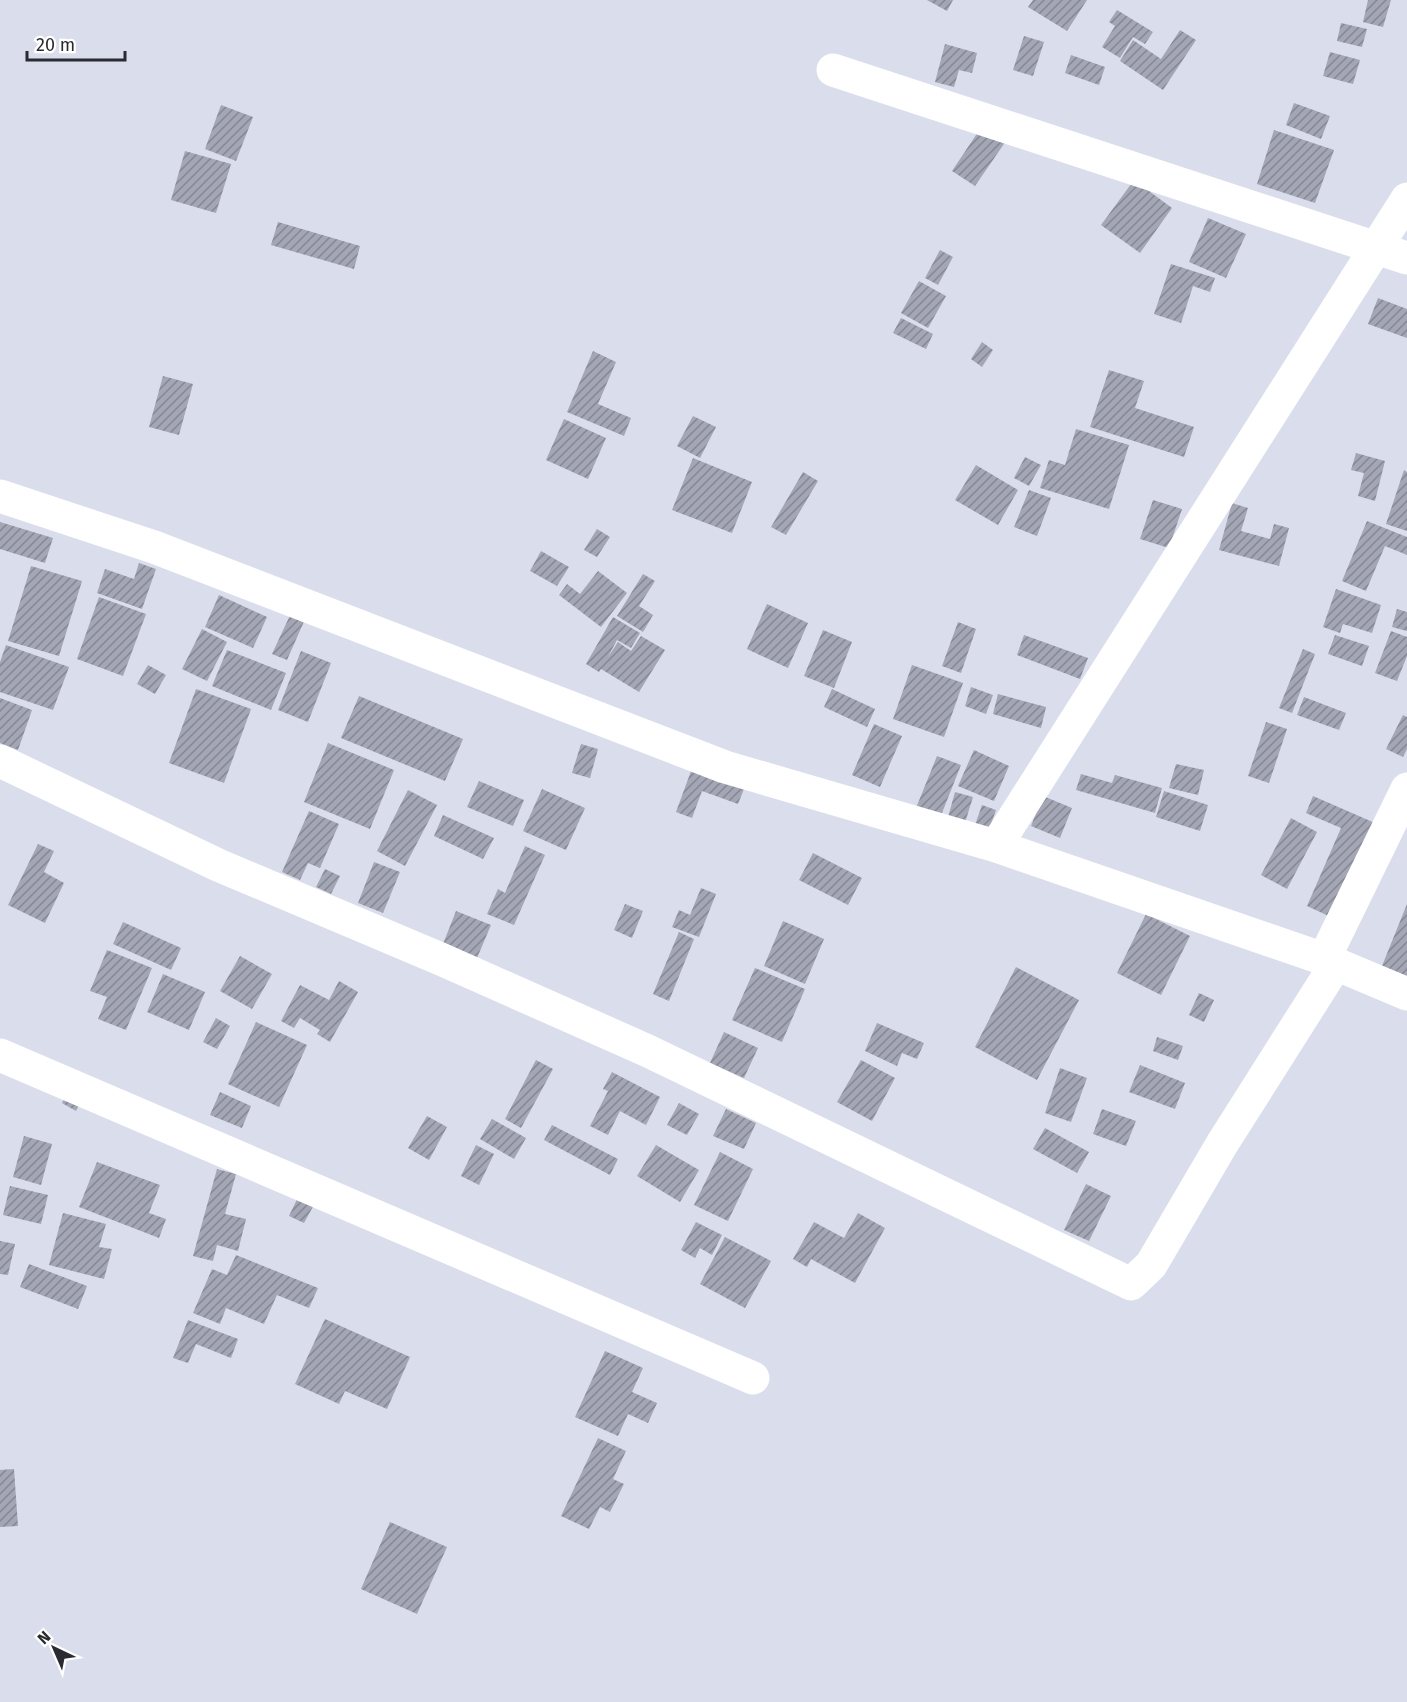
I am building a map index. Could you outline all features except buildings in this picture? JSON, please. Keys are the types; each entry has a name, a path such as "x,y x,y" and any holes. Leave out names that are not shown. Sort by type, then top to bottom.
{"street":[{"path":"833,70 1407,258"},
{"path":"996,846 1407,199"},
{"path":"0,496 154,547 725,766 996,846 1330,962 1407,994"},
{"path":"0,761 218,865 443,960 648,1051 1131,1284 1150,1265 1330,962 1407,789"},
{"path":"0,1055 753,1378"}]}
